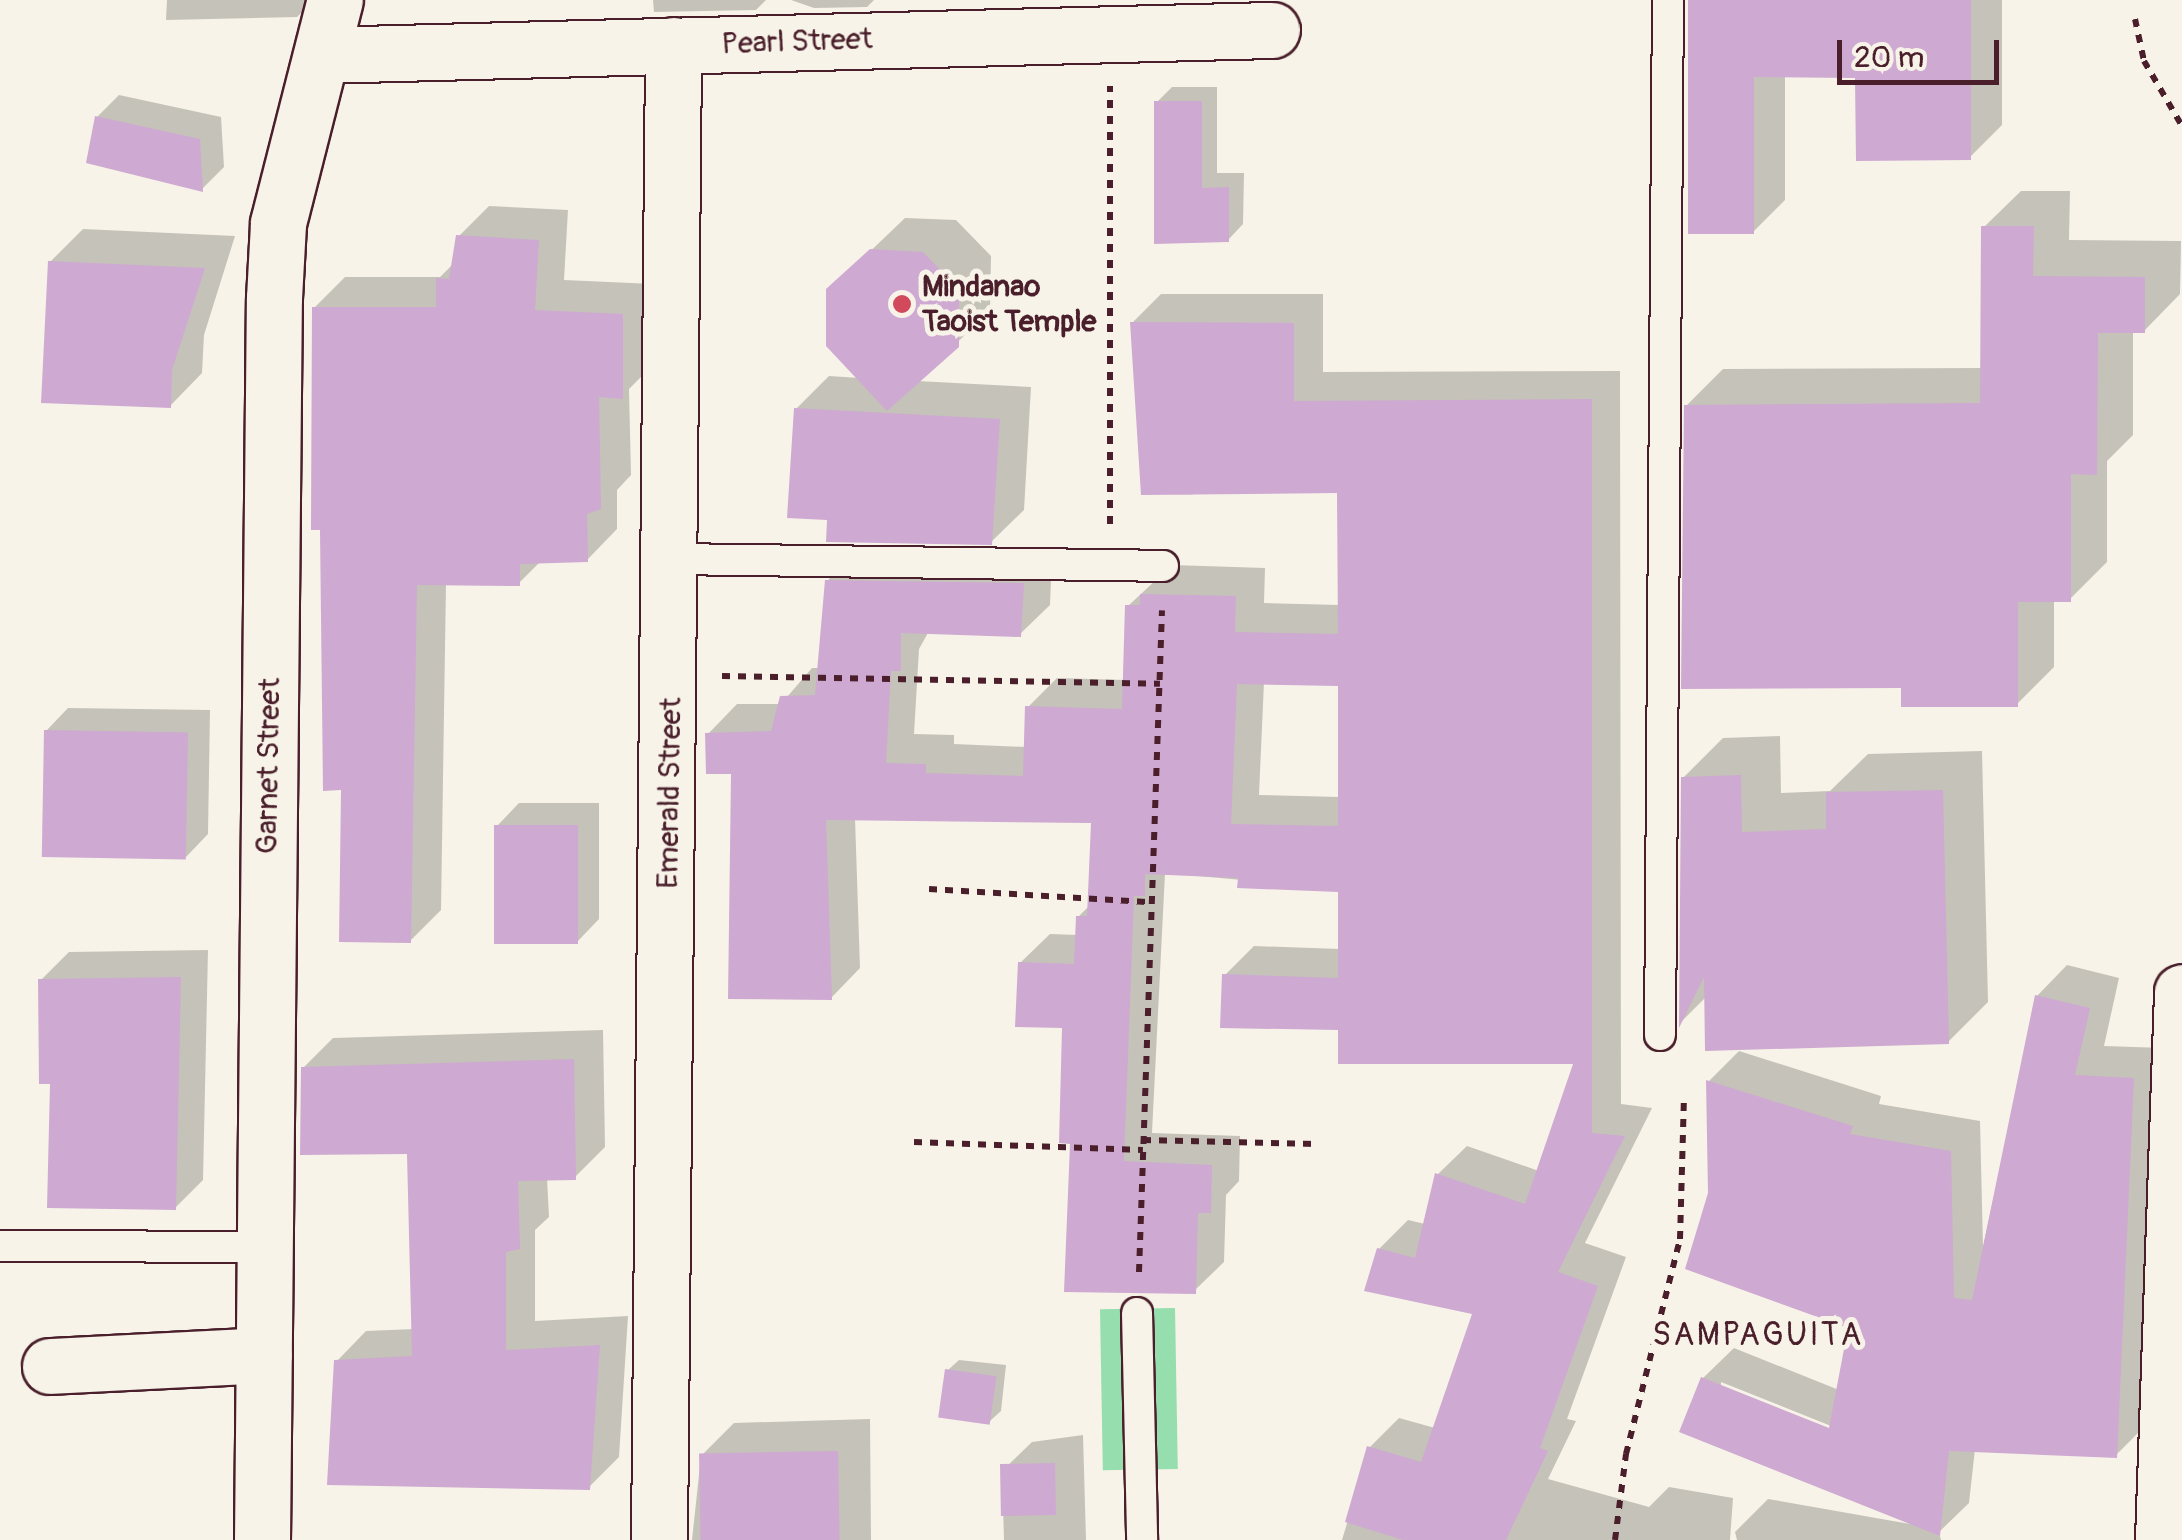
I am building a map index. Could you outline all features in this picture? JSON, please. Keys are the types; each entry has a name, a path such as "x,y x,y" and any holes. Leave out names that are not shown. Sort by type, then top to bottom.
{"street":[{"name":"Garnet Street","path":"262,1540 274,298 278,223 335,0"},
{"name":"Pearl Street","path":"322,55 1272,30"},
{"name":"Emerald Street","path":"659,1540 671,675 673,46"},
{"path":"2162,1540 2182,992"},
{"path":"50,1366 264,1356"}],"lane":[{"path":"1660,1035 1668,0"},
{"path":"672,559 1164,566"},
{"path":"0,1246 265,1247"},
{"path":"1137,1313 1142,1540"}],"path":[{"path":"2135,19 2144,61 2182,126"},
{"path":"1110,34 1110,565"},
{"path":"1137,1313 1164,566"},
{"path":"671,675 1160,684"},
{"path":"929,889 1152,902"},
{"path":"1614,1540 1626,1454 1680,1238 1684,1098"},
{"path":"1143,1140 1317,1144"},
{"path":"914,1142 1143,1150"}],"green space":[{"path":"1175,1308 1178,1469 1103,1470 1100,1309"}],"building":[{"path":"1688,0 1971,0 1971,160 1856,161 1855,78 1754,77 1754,234 1688,234"},
{"path":"1154,101 1202,101 1202,188 1229,187 1229,242 1154,244"},
{"path":"95,116 200,139 203,192 86,163"},
{"path":"1981,226 2034,226 2033,276 2145,277 2145,333 2098,333 2097,475 2071,474 2071,602 2018,602 2018,707 1901,707 1901,688 1681,689 1684,405 1980,403"},
{"path":"456,235 539,240 535,310 623,314 623,399 599,397 601,509 587,514 588,562 520,564 520,586 417,585 411,943 339,942 341,790 323,791 320,530 311,530 312,307 436,307 436,278 449,279"},
{"path":"870,249 923,252 959,289 959,347 887,411 826,346 826,289"},
{"path":"48,261 205,268 172,370 171,408 41,403"},
{"path":"1130,322 1294,323 1294,401 1592,399 1592,1133 1625,1136 1558,1272 1598,1286 1540,1448 1548,1451 1506,1540 1403,1540 1345,1522 1367,1446 1421,1462 1472,1314 1364,1291 1377,1248 1415,1258 1435,1173 1525,1204 1573,1064 1338,1064 1338,1030 1220,1028 1222,974 1338,978 1338,892 1237,888 1238,878 1145,874 1145,896 1134,896 1124,1161 1212,1165 1211,1213 1198,1213 1196,1294 1064,1292 1070,1144 1059,1143 1062,1028 1015,1027 1018,962 1074,964 1076,916 1087,916 1091,823 826,820 832,1000 728,999 731,774 706,774 705,733 771,731 780,696 815,695 825,580 1024,583 1021,637 901,633 901,671 891,671 886,763 926,764 926,773 1023,776 1025,706 1122,709 1125,605 1140,605 1140,594 1236,596 1235,632 1338,634 1337,493 1141,495","holes":["1237,684 1338,686 1338,826 1231,824"]},
{"path":"794,408 1000,419 992,545 826,542 827,520 787,518"},
{"path":"44,730 188,733 186,859 42,857"},
{"path":"1741,775 1742,832 1826,829 1826,792 1943,790 1949,1044 1705,1051 1704,977 1679,1028 1681,777"},
{"path":"494,825 578,825 578,944 494,944"},
{"path":"181,977 176,1210 47,1208 50,1084 39,1084 38,979"},
{"path":"2035,995 2090,1008 2075,1075 2134,1078 2117,1458 1949,1451 1940,1536 1679,1432 1701,1377 1829,1428 1848,1328 1685,1269 1708,1193 1706,1080 1853,1126 1850,1134 1951,1151 1954,1298 1972,1300"},
{"path":"574,1059 576,1180 518,1181 520,1249 506,1252 506,1350 600,1345 590,1490 327,1485 334,1360 412,1356 407,1154 300,1155 301,1067"},
{"path":"945,1369 996,1376 990,1425 938,1418"},
{"path":"838,1451 840,1540 701,1540 699,1453"},
{"path":"1055,1463 1056,1515 1001,1516 1000,1464"}],"place":[{"name":"Mindanao Taoist Temple","path":"902,304"}],"district":[{"name":"SAMPAGUITA","path":"1758,1335"}]}
